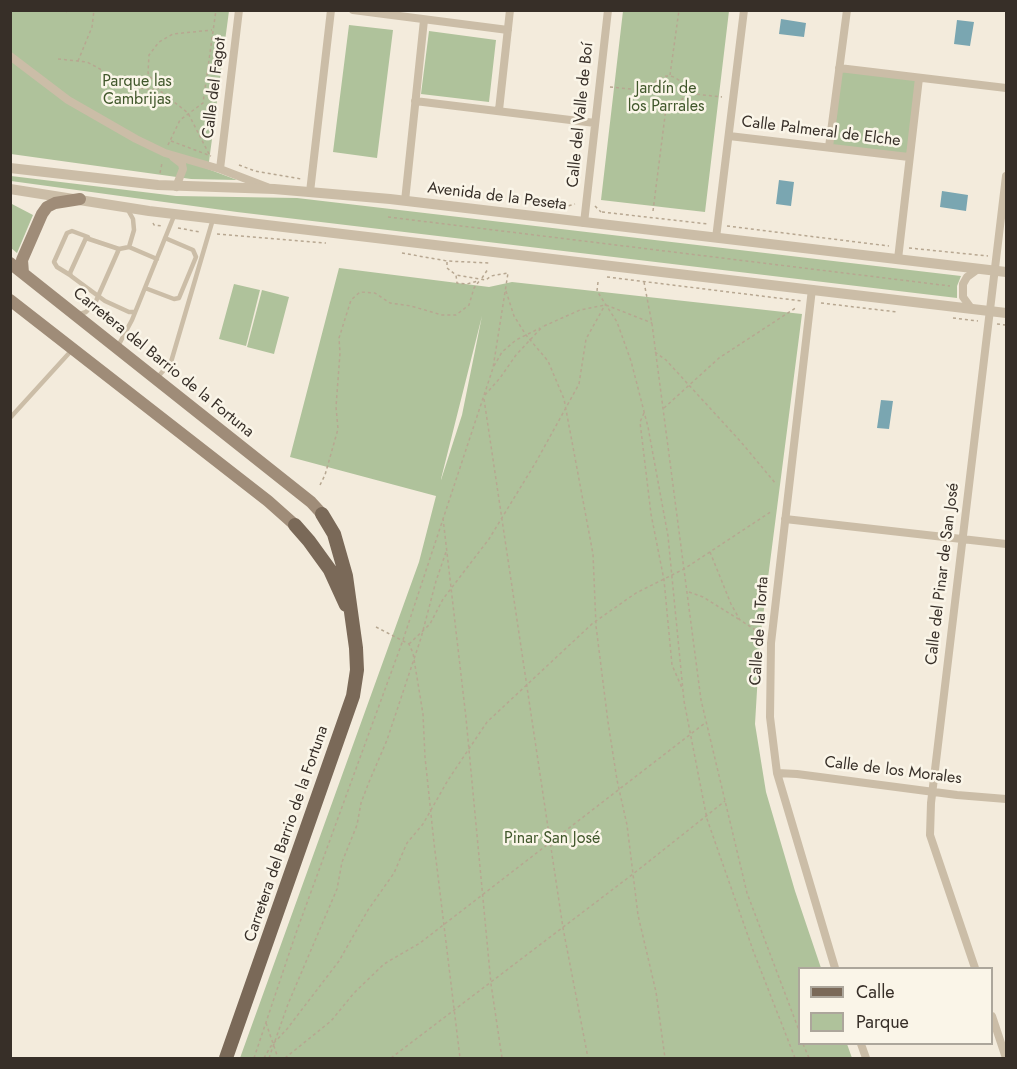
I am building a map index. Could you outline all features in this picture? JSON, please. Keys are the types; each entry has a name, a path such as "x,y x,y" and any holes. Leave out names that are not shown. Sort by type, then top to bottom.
{"main road":[{"path":"23,273 22,260 47,207 55,203 80,199"},
{"name":"Carretera del Barrio de la Fortuna","path":"10,263 311,502 322,514 334,534 346,576 357,670 353,696 226,1059"},
{"name":"Carretera del Barrio de la Fortuna","path":"10,300 311,536 319,535 323,530 322,514"},
{"name":"Carretera del Barrio de la Fortuna","path":"295,525 330,570 352,617"}],"street":[{"name":"Calle del Fagot","path":"220,169 239,10"},
{"path":"310,192 331,10"},
{"path":"353,10 508,30"},
{"path":"499,110 510,10"},
{"name":"Calle del Valle de Boí","path":"584,223 608,10"},
{"path":"716,238 744,10"},
{"path":"829,147 847,10"},
{"path":"405,201 424,20"},
{"path":"10,56 93,116 182,164 183,175 176,187"},
{"path":"839,68 1006,88"},
{"path":"898,259 919,78"},
{"path":"415,101 595,123"},
{"name":"Calle Palmeral de Elche","path":"729,136 909,157"},
{"path":"165,153 220,169 274,189"},
{"name":"Avenida de la Peseta","path":"10,168 176,187 274,189 405,201 1006,272"},
{"name":"Calle del Pinar de San José","path":"974,967 930,835 932,791 1006,176"},
{"path":"10,189 126,208 1006,313"},
{"path":"971,308 963,297 963,284 967,277 978,269"},
{"name":"Calle de la Torta","path":"812,289 771,643 770,717 777,773 834,967"},
{"path":"785,519 1006,544"},
{"name":"Calle de los Morales","path":"777,773 1006,799"},
{"path":"993,1019 1006,1059"}],"lane":[{"path":"126,208 132,215 134,224 134,236 129,247"},
{"path":"117,348 135,312 175,214"},
{"path":"156,379 171,362 213,218"},
{"path":"135,312 129,312 98,297 57,267 54,262 67,233 72,231 119,249 129,247 157,259"},
{"path":"71,276 70,270 84,240 88,237"},
{"path":"145,288 174,299 179,298 196,256 193,250 165,238"},
{"path":"75,314 86,312 98,297 119,249"},
{"path":"10,418 73,349"}],"path":[{"path":"78,61 92,27 94,10"},
{"path":"165,153 175,128 188,113 202,103 216,10"},
{"path":"670,76 679,10"},
{"path":"210,155 188,113 159,90 148,74 149,55 159,42 173,34 213,30"},
{"path":"58,59 87,62 100,69 112,80 128,87 147,91 159,90"},
{"path":"665,76 670,76 679,80 685,93 680,103 666,108 657,104 652,91 656,82 665,76"},
{"path":"610,87 652,91"},
{"path":"685,93 734,98"},
{"path":"653,211 666,108"},
{"path":"170,140 217,158"},
{"path":"234,164 255,171 304,179"},
{"path":"594,206 601,212 996,257"},
{"path":"599,224 601,212"},
{"path":"388,217 950,286"},
{"path":"153,224 209,233 334,244"},
{"path":"402,253 447,261 497,263"},
{"path":"447,261 447,268 456,275 486,280 491,276 508,273 493,368"},
{"path":"320,486 338,429 336,406 339,338 351,300 360,292 375,293 390,303 442,315 456,315 469,305 474,288 488,269"},
{"path":"642,270 652,324 701,699 747,892 798,1028"},
{"path":"456,275 458,283 467,284 481,279"},
{"path":"598,276 802,301"},
{"path":"598,282 597,291 617,322 631,361 644,411 668,536 683,691 707,816 754,953 795,1059"},
{"path":"505,290 514,316 526,335 548,361 566,407 593,554 596,621 608,722 627,825 638,915 657,992 665,1059"},
{"path":"816,302 898,312"},
{"path":"255,1059 266,1022 403,640 493,368 502,352 516,340 580,310 606,305 652,324"},
{"path":"409,644 430,624 450,590 489,539 536,462 579,384 586,339 606,305"},
{"path":"663,409 719,358 797,307"},
{"path":"945,317 977,321"},
{"path":"999,324 1006,325"},
{"path":"483,396 500,378 516,355 543,327"},
{"path":"655,352 666,360 776,484"},
{"path":"483,396 563,928 588,1059"},
{"path":"644,411 640,422 651,514 663,578 672,665 683,691"},
{"path":"264,1059 339,961 368,910 394,873 407,843 431,811 448,780 487,722 596,621 636,593 684,569 772,511"},
{"path":"443,517 466,718 491,984 502,1059"},
{"path":"269,1059 310,951 333,900 342,862 357,825 361,803 387,740 414,660 446,551"},
{"path":"710,552 740,620"},
{"path":"687,591 703,597 757,631"},
{"path":"376,627 409,644 414,660 423,714 425,757 460,1059"},
{"path":"285,1059 331,1021 354,993 384,964 420,943 444,925 706,722"},
{"path":"392,1059 725,801"},
{"path":"266,1022 278,1059"},
{"path":"803,1045 809,1059"}],"green space":[{"name":"Parque las Cambrijas","path":"11,11 229,11 208,169 237,180 191,179 11,154"},
{"name":"Jardín de los Parrales","path":"623,11 729,11 705,212 601,200"},
{"path":"349,25 393,30 377,158 333,152"},
{"path":"429,31 496,40 489,102 421,94"},
{"path":"839,68 919,78 909,157 829,147"},
{"path":"11,176 176,196 297,198 961,276 957,286 957,298 237,212 11,181"},
{"path":"10,203 33,215 17,253 11,248"},
{"name":"Pinar San José","path":"339,268 489,287 512,282 802,314 760,640 755,724 766,792 795,891 821,967 798,967 798,1045 847,1045 852,1058 240,1058 419,562 436,496 290,457","holes":["482,316 462,415 441,480"]},
{"path":"234,284 260,290 246,346 219,339"},
{"path":"262,290 289,297 274,354 247,347"}],"water":[{"path":"781,19 806,23 804,37 779,34"},
{"path":"957,20 974,22 970,46 954,44"},
{"path":"779,180 794,182 791,206 776,204"},
{"path":"942,191 968,195 966,211 940,207"},
{"path":"881,400 893,401 889,429 877,428"}]}
